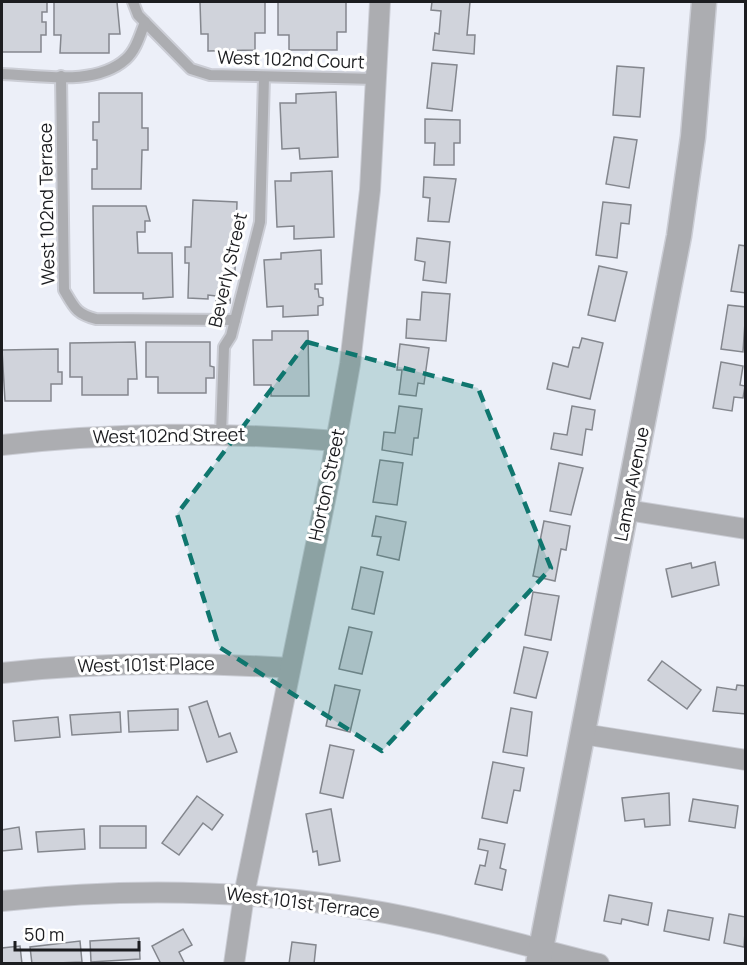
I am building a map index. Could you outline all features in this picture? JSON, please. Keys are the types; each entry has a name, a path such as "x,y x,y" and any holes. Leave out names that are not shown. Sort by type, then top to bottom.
{"street":[{"name":"Horton Street","path":"234,963 244,895 337,441 361,284 370,190 380,2"},
{"name":"Lamar Avenue","path":"539,956 679,236 693,137 704,2"},
{"name":"West 102nd Street","path":"2,445 132,434 221,434 337,441"},
{"path":"627,510 746,529"},
{"name":"West 101st Place","path":"2,674 99,664 167,662 290,668"},
{"path":"583,734 746,760"},
{"name":"West 101st Terrace","path":"2,901 139,891 244,895 348,906 539,956 599,963"}],"lane":[{"path":"2,74 96,75 126,59 136,45 145,22 138,15 133,2"},
{"name":"West 102nd Court","path":"145,22 191,69 210,75 376,79"},
{"name":"West 102nd Terrace","path":"61,76 64,290 73,306 81,315 96,319 235,320"},
{"name":"Beverly Street","path":"221,434 224,347 231,336 260,222 264,76"}],"highlighted area":[{"path":"307,342 478,388 551,568 382,751 219,647 177,514"}],"building":[{"path":"2,2 47,2 47,12 42,12 42,22 46,22 46,35 41,35 41,52 2,52"},
{"path":"54,2 117,2 120,34 109,34 109,53 60,53 61,35 54,35"},
{"path":"200,2 265,2 265,33 255,33 255,50 208,51 208,34 201,34"},
{"path":"278,2 346,2 346,32 337,32 337,50 289,50 289,35 278,35"},
{"path":"432,2 470,2 467,35 475,35 474,54 433,50 435,33 439,34 441,11 431,10"},
{"path":"432,63 457,65 452,111 427,108"},
{"path":"617,66 644,68 640,117 613,115"},
{"path":"336,92 338,157 300,159 299,148 282,149 280,103 296,103 296,94"},
{"path":"99,93 142,93 142,128 148,128 148,150 142,150 141,189 92,189 92,169 97,169 97,140 93,140 93,122 99,122"},
{"path":"425,119 460,120 460,143 454,143 454,165 434,165 435,143 425,143"},
{"path":"614,137 637,140 629,188 606,184"},
{"path":"332,171 334,237 294,239 294,226 277,227 275,181 291,181 291,173"},
{"path":"424,177 456,179 449,222 428,221 430,198 423,197"},
{"path":"193,200 237,202 235,271 231,270 230,303 216,303 216,296 208,295 208,299 188,298 189,263 185,263 185,247 191,247"},
{"path":"603,202 631,205 629,224 621,223 617,258 596,255"},
{"path":"93,206 146,206 150,221 145,221 145,232 137,232 138,253 172,253 173,297 143,299 143,293 94,293"},
{"path":"417,238 450,242 446,283 423,280 425,262 415,260"},
{"path":"739,245 746,246 746,293 731,291"},
{"path":"321,250 322,284 315,284 315,289 318,289 319,297 323,298 323,305 318,306 318,315 283,317 283,306 267,307 264,260 281,259 281,253"},
{"path":"599,266 627,272 615,321 588,315"},
{"path":"422,292 450,294 446,341 406,338 407,319 420,320"},
{"path":"728,305 746,307 743,352 721,349"},
{"path":"272,331 308,331 309,396 271,396 271,385 254,385 253,340 272,340"},
{"path":"582,338 603,343 590,399 547,389 553,363 568,367 573,347 579,348"},
{"path":"135,342 137,379 128,379 128,395 82,395 82,377 70,377 70,343"},
{"path":"146,342 210,342 210,366 214,367 214,378 206,378 206,393 158,393 158,377 146,377"},
{"path":"400,344 429,348 424,384 418,383 416,396 399,394 402,370 397,370"},
{"path":"58,349 58,372 62,372 62,384 51,384 51,401 5,401 2,350"},
{"path":"721,362 743,366 740,385 745,386 743,398 734,397 732,411 713,408"},
{"path":"399,406 422,409 418,438 414,438 412,455 382,450 384,432 395,433"},
{"path":"572,406 595,410 592,430 586,429 582,455 551,449 554,433 567,435"},
{"path":"380,460 403,463 397,505 373,502"},
{"path":"559,463 583,468 571,515 550,511"},
{"path":"376,516 406,522 399,560 377,555 381,537 372,536"},
{"path":"544,521 570,526 566,550 561,549 555,581 533,576"},
{"path":"715,562 719,585 672,597 666,569 691,563 692,568"},
{"path":"361,567 383,572 374,614 352,609"},
{"path":"533,592 559,596 551,640 525,635"},
{"path":"349,627 372,632 362,674 339,669"},
{"path":"524,647 548,652 536,698 514,693"},
{"path":"662,661 701,690 687,709 648,680"},
{"path":"335,685 360,690 350,732 326,726"},
{"path":"737,685 746,686 746,714 713,711 717,687 736,690"},
{"path":"207,701 219,737 230,733 237,752 207,762 189,707"},
{"path":"511,708 532,712 527,756 503,752"},
{"path":"178,709 178,730 129,732 128,711"},
{"path":"120,712 121,732 72,735 70,715"},
{"path":"58,717 60,737 15,741 13,721"},
{"path":"330,745 354,750 343,798 320,793"},
{"path":"493,762 524,768 520,791 514,790 507,823 482,818"},
{"path":"669,793 670,825 645,827 644,819 625,821 622,798"},
{"path":"197,796 223,815 212,830 203,823 179,855 162,843"},
{"path":"693,799 738,806 735,828 689,821"},
{"path":"331,809 340,861 319,865 317,851 313,852 306,814"},
{"path":"100,826 146,826 146,848 100,848"},
{"path":"19,827 22,849 2,851 2,830"},
{"path":"84,829 85,849 38,852 36,832"},
{"path":"480,839 505,844 500,868 506,870 502,890 475,884 480,865 485,866 488,851 478,849"},
{"path":"609,895 652,903 648,925 622,919 621,924 604,921"},
{"path":"668,910 713,918 709,940 664,931"},
{"path":"729,914 746,917 744,947 724,943"},
{"path":"183,929 192,945 179,952 185,964 161,964 152,946"},
{"path":"139,938 140,959 91,962 90,941"},
{"path":"80,941 82,962 32,964 30,947"},
{"path":"292,942 316,945 314,964 289,964"},
{"path":"20,946 22,964 2,964 2,948"}]}
